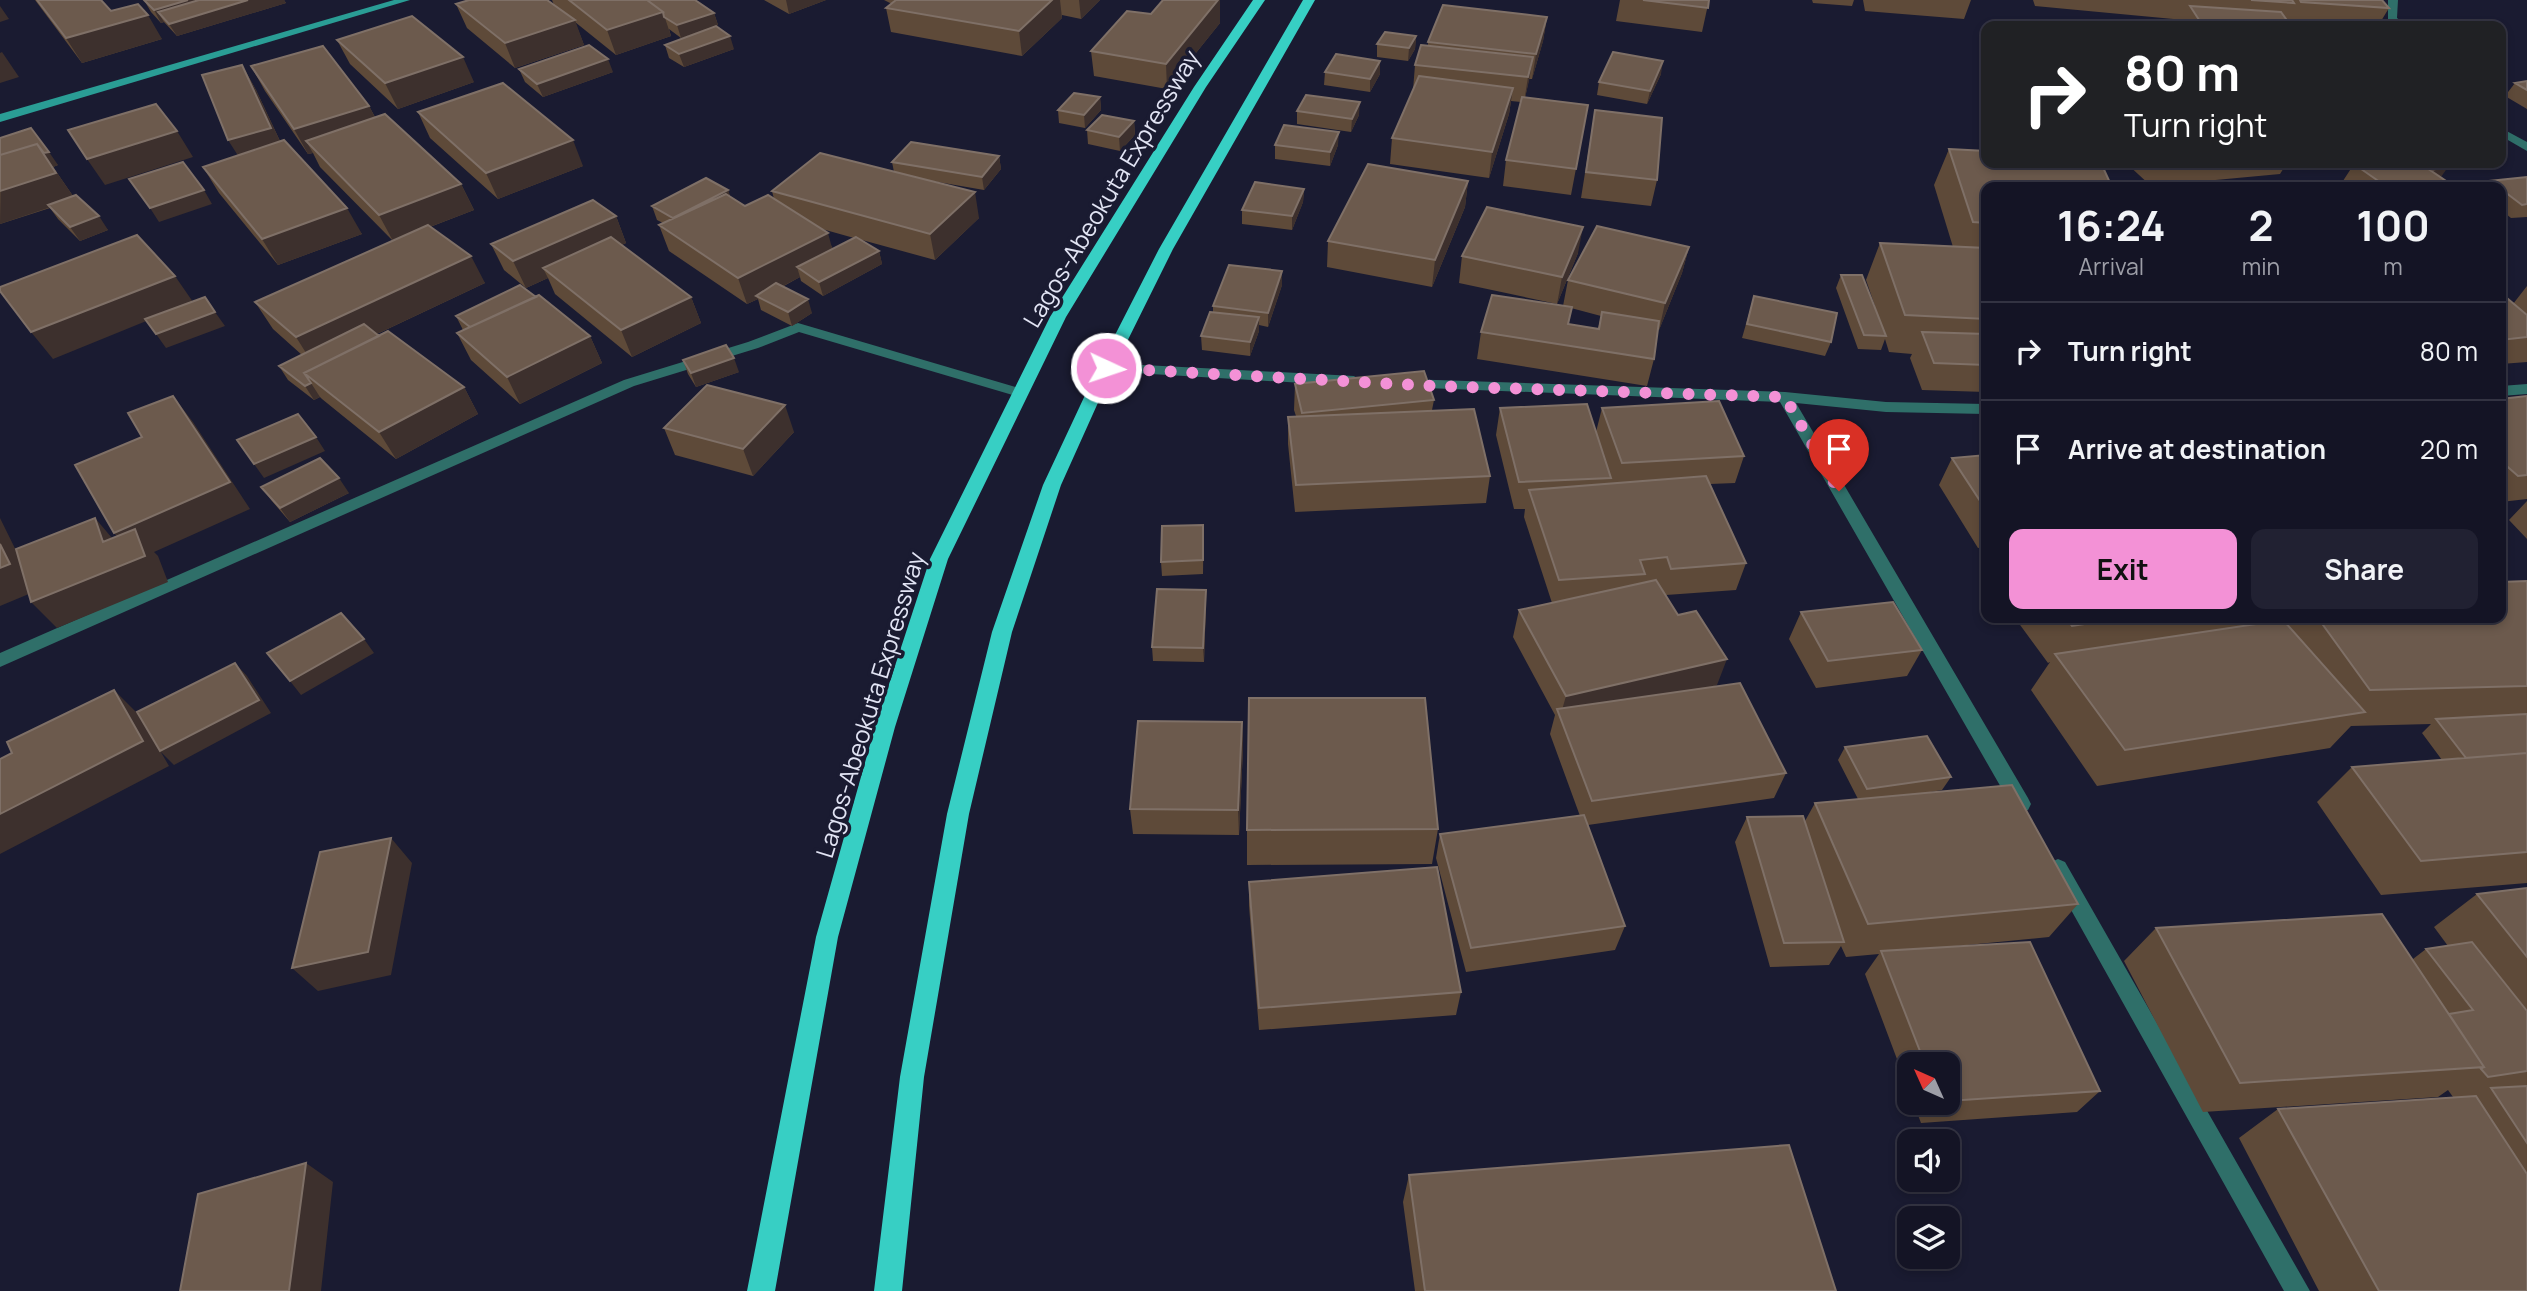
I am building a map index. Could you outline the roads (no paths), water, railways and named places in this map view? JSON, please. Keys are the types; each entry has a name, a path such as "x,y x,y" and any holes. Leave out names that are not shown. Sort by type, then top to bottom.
{"highway":[{"name":"Lagos-Abeokuta Expressway","path":"761,1291 827,937 885,727 939,559 1059,317 1200,87 1259,0"},
{"path":"888,1291 912,1076 958,814 1002,632 1052,485 1106,368 1166,249 1309,0"}],"main road":[{"path":"0,118 405,0"}],"street":[{"path":"2393,0 2392,19 2395,21"},
{"path":"2506,134 2527,147"},
{"path":"0,660 629,383 753,345 798,327 1021,393"},
{"path":"1106,368 1365,382"},
{"path":"1392,383 1785,397 1886,407 1981,409"},
{"path":"2506,391 2527,389"},
{"path":"1785,397 2027,816"},
{"path":"2048,852 2298,1291"}]}
